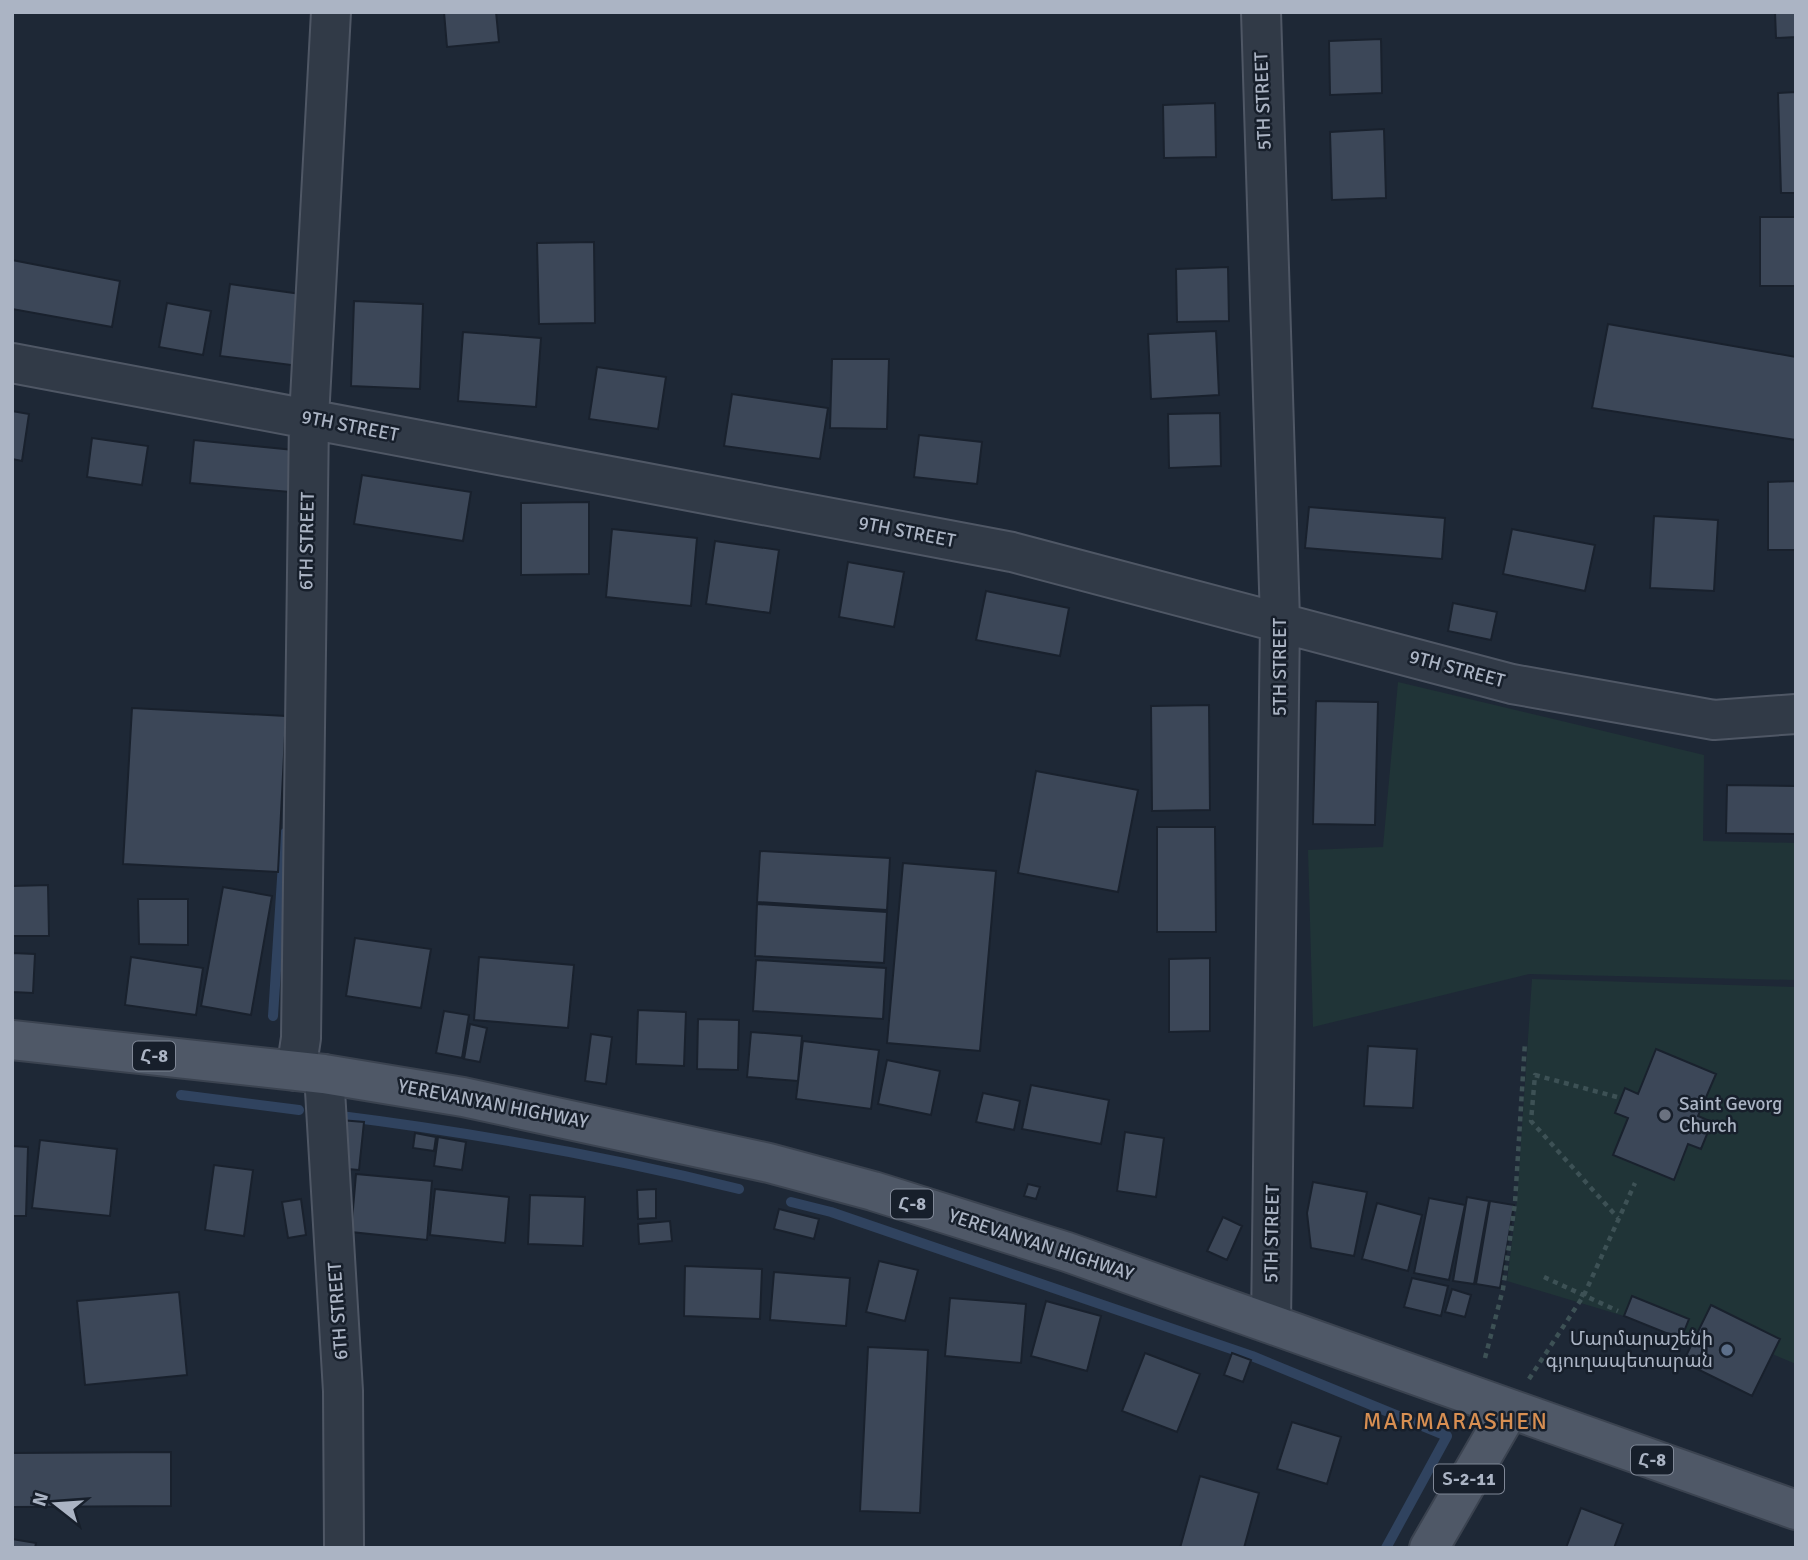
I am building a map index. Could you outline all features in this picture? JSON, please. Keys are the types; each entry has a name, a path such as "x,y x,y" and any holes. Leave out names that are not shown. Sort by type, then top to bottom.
{"main road":[{"name":"YEREVANYAN HIGHWAY","path":"12,1041 310,1072 542,1112 769,1163 873,1191 1068,1252 1796,1510"},
{"name":"Տ-2-11","path":"1429,1548 1509,1410"}],"street":[{"name":"6TH STREET","path":"331,12 309,418 301,1038 310,1072 343,1391 344,1548"},
{"name":"5TH STREET","path":"1261,12 1280,620 1271,1323"},
{"name":"9TH STREET","path":"12,363 1012,551 1280,620 1512,684 1714,720 1796,714"}],"path":[{"path":"1485,1358 1503,1289 1515,1203 1525,1042"},
{"path":"1617,1097 1535,1075 1531,1121 1618,1219"},
{"path":"1509,1410 1584,1295 1635,1183"},
{"path":"1544,1278 1618,1311"}],"green space":[{"path":"1398,682 1704,755 1703,841 1796,843 1796,980 1529,974 1313,1027 1308,850 1383,847"},
{"path":"1532,979 1796,987 1796,1364 1772,1354 1780,1339 1712,1305 1692,1344 1681,1339 1689,1319 1632,1296 1624,1316 1507,1281 1517,1201"}],"building":[{"path":"444,12 496,12 499,42 447,47"},
{"path":"1775,12 1796,12 1796,37 1776,38"},
{"path":"1381,39 1382,93 1330,95 1329,41"},
{"path":"1796,92 1796,193 1781,193 1778,93"},
{"path":"1215,103 1216,157 1164,158 1163,105"},
{"path":"1384,129 1386,198 1332,200 1330,132"},
{"path":"1760,217 1796,217 1796,286 1760,286"},
{"path":"594,242 595,323 539,324 537,243"},
{"path":"12,260 120,281 112,327 12,309"},
{"path":"1228,267 1229,321 1177,322 1176,269"},
{"path":"230,284 308,295 299,366 220,356"},
{"path":"354,301 423,304 420,389 351,386"},
{"path":"167,303 211,311 203,355 159,347"},
{"path":"1608,324 1796,357 1796,440 1592,408"},
{"path":"1216,331 1219,395 1151,399 1148,334"},
{"path":"463,332 541,338 536,407 458,401"},
{"path":"832,359 889,359 887,429 830,428"},
{"path":"597,367 666,377 658,429 589,419"},
{"path":"732,394 828,408 820,459 724,446"},
{"path":"12,411 29,414 22,461 12,459"},
{"path":"1220,413 1221,466 1169,468 1168,414"},
{"path":"919,435 982,442 977,484 914,477"},
{"path":"92,438 148,446 142,485 87,477"},
{"path":"194,440 294,450 290,492 190,483"},
{"path":"362,475 471,492 463,541 354,524"},
{"path":"1796,481 1796,550 1768,550 1768,482"},
{"path":"589,502 589,574 521,575 521,503"},
{"path":"1309,507 1445,518 1442,559 1305,548"},
{"path":"1654,516 1718,520 1714,591 1650,588"},
{"path":"612,529 697,538 691,606 606,597"},
{"path":"1512,529 1595,545 1585,591 1503,574"},
{"path":"715,541 779,550 770,613 706,604"},
{"path":"848,562 904,572 894,627 839,617"},
{"path":"986,591 1069,608 1060,656 976,640"},
{"path":"1453,603 1497,612 1491,640 1448,631"},
{"path":"1316,701 1378,702 1375,825 1313,824"},
{"path":"1209,705 1210,810 1152,811 1151,706"},
{"path":"132,708 286,716 278,872 123,864"},
{"path":"1036,771 1138,790 1118,892 1018,873"},
{"path":"1727,785 1796,786 1796,834 1726,833"},
{"path":"1157,827 1215,827 1216,932 1157,932"},
{"path":"760,851 890,858 887,910 757,902"},
{"path":"903,863 996,871 980,1051 887,1043"},
{"path":"48,885 49,936 12,936 12,886"},
{"path":"223,887 272,896 251,1015 201,1006"},
{"path":"138,899 188,899 188,945 139,944"},
{"path":"757,904 887,912 884,963 755,956"},
{"path":"355,938 431,949 421,1008 346,996"},
{"path":"12,953 35,954 33,993 12,992"},
{"path":"131,957 203,968 196,1015 125,1005"},
{"path":"479,957 574,965 568,1028 474,1020"},
{"path":"1210,958 1210,1031 1169,1032 1169,959"},
{"path":"756,960 886,968 883,1019 753,1011"},
{"path":"638,1010 686,1012 684,1066 636,1064"},
{"path":"444,1011 469,1015 462,1058 436,1053"},
{"path":"698,1019 739,1020 738,1070 697,1069"},
{"path":"470,1024 487,1028 480,1062 464,1059"},
{"path":"751,1032 802,1036 798,1081 747,1077"},
{"path":"591,1034 612,1037 606,1084 585,1081"},
{"path":"803,1041 879,1050 871,1109 796,1099"},
{"path":"1368,1046 1417,1049 1413,1108 1364,1106"},
{"path":"1656,1049 1716,1074 1698,1116 1712,1122 1701,1149 1688,1144 1674,1180 1613,1155 1628,1118 1615,1113 1625,1088 1638,1094"},
{"path":"887,1060 940,1071 931,1115 878,1104"},
{"path":"1031,1085 1109,1100 1101,1144 1022,1129"},
{"path":"983,1093 1020,1101 1014,1130 976,1122"},
{"path":"340,1120 364,1122 359,1170 336,1168"},
{"path":"1125,1132 1164,1138 1156,1197 1117,1191"},
{"path":"415,1133 436,1137 434,1151 413,1148"},
{"path":"438,1137 466,1142 462,1170 434,1166"},
{"path":"40,1140 117,1149 110,1216 32,1208"},
{"path":"12,1146 28,1147 26,1216 12,1216"},
{"path":"214,1165 253,1170 244,1236 205,1230"},
{"path":"356,1174 432,1181 427,1240 351,1232"},
{"path":"1313,1182 1367,1192 1354,1256 1311,1248 1307,1213"},
{"path":"1028,1184 1040,1187 1036,1199 1024,1196"},
{"path":"435,1189 509,1197 505,1243 430,1235"},
{"path":"656,1189 656,1218 638,1219 637,1190"},
{"path":"530,1195 585,1197 583,1246 528,1244"},
{"path":"1467,1197 1489,1201 1474,1284 1453,1281"},
{"path":"1429,1198 1465,1205 1449,1280 1414,1273"},
{"path":"301,1199 306,1235 288,1238 282,1202"},
{"path":"1490,1201 1514,1205 1500,1288 1476,1284"},
{"path":"1377,1203 1422,1215 1408,1271 1362,1259"},
{"path":"779,1209 819,1219 814,1239 774,1229"},
{"path":"1223,1217 1242,1226 1227,1260 1207,1251"},
{"path":"670,1221 672,1241 639,1244 638,1224"},
{"path":"879,1261 918,1270 905,1321 866,1312"},
{"path":"685,1266 762,1269 760,1319 684,1316"},
{"path":"774,1272 850,1278 846,1326 770,1320"},
{"path":"1412,1278 1448,1286 1441,1316 1404,1307"},
{"path":"1452,1289 1471,1295 1465,1317 1445,1312"},
{"path":"179,1292 187,1375 85,1385 77,1301"},
{"path":"1632,1296 1689,1319 1681,1339 1624,1316"},
{"path":"950,1298 1026,1304 1021,1363 945,1356"},
{"path":"1046,1301 1101,1316 1087,1371 1031,1356"},
{"path":"1711,1305 1780,1339 1752,1396 1683,1362"},
{"path":"868,1347 928,1350 920,1513 860,1511"},
{"path":"1145,1353 1200,1374 1177,1432 1122,1411"},
{"path":"1232,1353 1251,1360 1243,1382 1224,1375"},
{"path":"1292,1422 1341,1437 1327,1484 1277,1469"},
{"path":"171,1452 171,1506 12,1507 12,1453"},
{"path":"1200,1476 1259,1493 1244,1548 1180,1548"},
{"path":"1581,1508 1623,1524 1614,1548 1566,1548"},
{"path":"12,1539 36,1543 35,1548 12,1548"}],"waterway":[{"path":"273,1016 285,833"},
{"path":"181,1095 299,1110"},
{"path":"333,1115 537,1146 739,1189"},
{"path":"791,1202 831,1212 1252,1356 1447,1436 1386,1548"}],"place":[{"name":"Saint Gevorg Church","path":"1665,1115"},
{"name":"Մարմարաշենի գյուղապետարան","path":"1727,1350"}],"district":[{"name":"MARMARASHEN","path":"1456,1421"}]}
